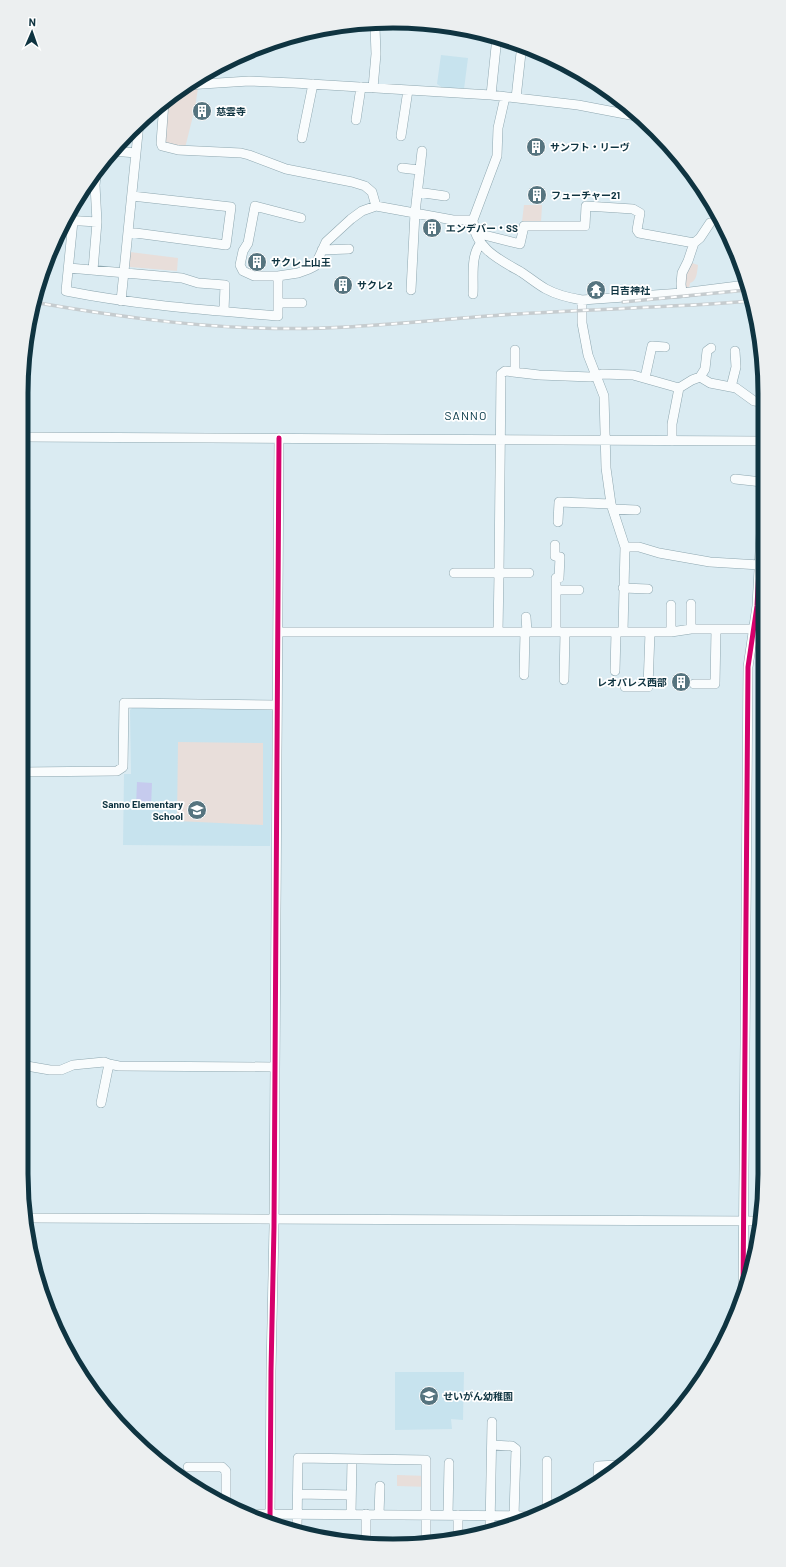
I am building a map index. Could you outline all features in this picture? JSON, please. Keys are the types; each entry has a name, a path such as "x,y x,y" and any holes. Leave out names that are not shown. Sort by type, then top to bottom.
{"street":[{"path":"373,88 376,54 375,29"},
{"path":"490,95 496,43"},
{"path":"516,98 521,54"},
{"path":"199,84 249,81 314,84 490,95 624,110"},
{"path":"302,138 314,84"},
{"path":"356,120 361,87"},
{"path":"401,136 408,90"},
{"path":"505,97 498,128 498,153 473,220 473,228 488,252 547,289 568,297 582,300 682,293 742,286"},
{"path":"163,109 162,146 178,150 241,153 286,169 352,182 365,186 372,192 376,206"},
{"path":"121,301 138,132"},
{"path":"411,290 415,213 422,151"},
{"path":"119,152 136,153"},
{"path":"402,168 419,170"},
{"path":"93,270 97,222 95,182"},
{"path":"417,192 445,196"},
{"path":"128,232 226,245 231,207 132,196"},
{"path":"301,218 255,206 248,243 243,251 240,265 244,271 254,276 278,276 298,273 315,266 326,242 362,211 376,206 453,220 473,220"},
{"path":"476,233 520,244 524,226 585,226 586,206 633,209 640,213 637,230 639,233 694,243"},
{"path":"72,220 97,222"},
{"path":"682,293 682,273 694,243 700,238 710,223"},
{"path":"69,226 69,268 66,291 121,301 184,309 278,316 278,276"},
{"path":"473,294 476,248 481,243"},
{"path":"322,250 349,249"},
{"path":"69,268 182,278 198,283 225,285 224,311"},
{"path":"582,300 582,323 588,355 604,396 606,468 612,507 625,547 623,588 615,671"},
{"path":"278,303 302,303"},
{"path":"645,378 652,346 665,347"},
{"path":"672,441 672,424 679,388 700,377 705,369 708,351 711,348"},
{"path":"515,372 516,350"},
{"path":"732,387 736,367 735,351"},
{"path":"498,632 499,439 501,374 505,371 539,375 591,377 596,375 633,375 679,388"},
{"path":"700,377 710,383 736,388 754,401 758,402"},
{"path":"28,437 758,441"},
{"path":"279,438 279,632 277,705 274,1219 270,1517 297,1514 520,1516"},
{"path":"736,479 758,482"},
{"path":"558,522 559,502 636,510"},
{"path":"555,545 555,556 560,557 559,578 556,578 556,590 561,632 564,680"},
{"path":"625,547 639,547 659,553 710,562 758,566"},
{"path":"454,573 529,573"},
{"path":"623,588 648,589"},
{"path":"556,590 579,590"},
{"path":"691,604 691,629"},
{"path":"671,605 671,632"},
{"path":"524,675 526,616"},
{"path":"279,632 671,632 691,629 758,629 749,652 748,690 743,1277"},
{"path":"694,684 715,684 716,629"},
{"path":"625,687 648,687 650,632"},
{"path":"28,772 117,771 123,766 124,703 277,705"},
{"path":"28,1066 60,1070 73,1065 104,1062 119,1066 274,1067"},
{"path":"101,1103 109,1064"},
{"path":"31,1218 755,1221"},
{"path":"490,1526 492,1422"},
{"path":"492,1445 512,1446 516,1449 514,1516"},
{"path":"297,1526 298,1458 426,1460 426,1537"},
{"path":"351,1514 352,1459"},
{"path":"547,1504 548,1460"},
{"path":"448,1515 449,1464"},
{"path":"598,1476 598,1466 613,1465"},
{"path":"188,1467 222,1467 226,1471 226,1498"},
{"path":"379,1514 380,1486"},
{"path":"298,1494 351,1495"},
{"path":"366,1514 366,1538"},
{"path":"458,1515 458,1533"}],"shaded area":[{"path":"441,55 468,58 464,89 443,88 437,84"},
{"path":"193,88 198,88 195,108 185,148 164,145 166,107"},
{"path":"524,205 542,205 541,222 522,222"},
{"path":"130,252 178,258 177,271 130,267 128,264"},
{"path":"692,263 698,265 696,276 690,283 689,289 685,290 686,274"},
{"name":"Sanno Elementary School","path":"134,706 269,708 273,712 270,846 123,845 124,774 131,774 130,710"},
{"path":"178,742 263,743 263,825 177,821"},
{"name":"せいがん幼稚園","path":"395,1372 464,1372 463,1420 451,1419 452,1429 395,1430"},
{"path":"397,1475 429,1476 429,1487 397,1486"}],"water":[{"path":"137,782 152,783 151,806 136,806"}],"railway":[{"path":"623,302 743,290"},
{"path":"39,303 117,315 202,325 289,329 350,327 501,315 746,301"}],"cycle path":[{"path":"270,1518 274,1227 279,438"},
{"path":"743,1277 748,667 757,606 758,588"}],"place":[{"name":"慈雲寺","path":"202,111"},
{"name":"サンフト・リーヴ","path":"536,147"},
{"name":"フューチャー21","path":"537,195"},
{"name":"エンデバー・SS","path":"432,228"},
{"name":"サクレ上山王","path":"257,262"},
{"name":"サクレ2","path":"343,285"},
{"name":"日吉神社","path":"596,290"},
{"name":"レオパレス西部","path":"681,682"},
{"name":"Sanno Elementary School","path":"197,810"},
{"name":"せいがん幼稚園","path":"429,1396"}],"district":[{"name":"SANNO","path":"466,415"}]}
